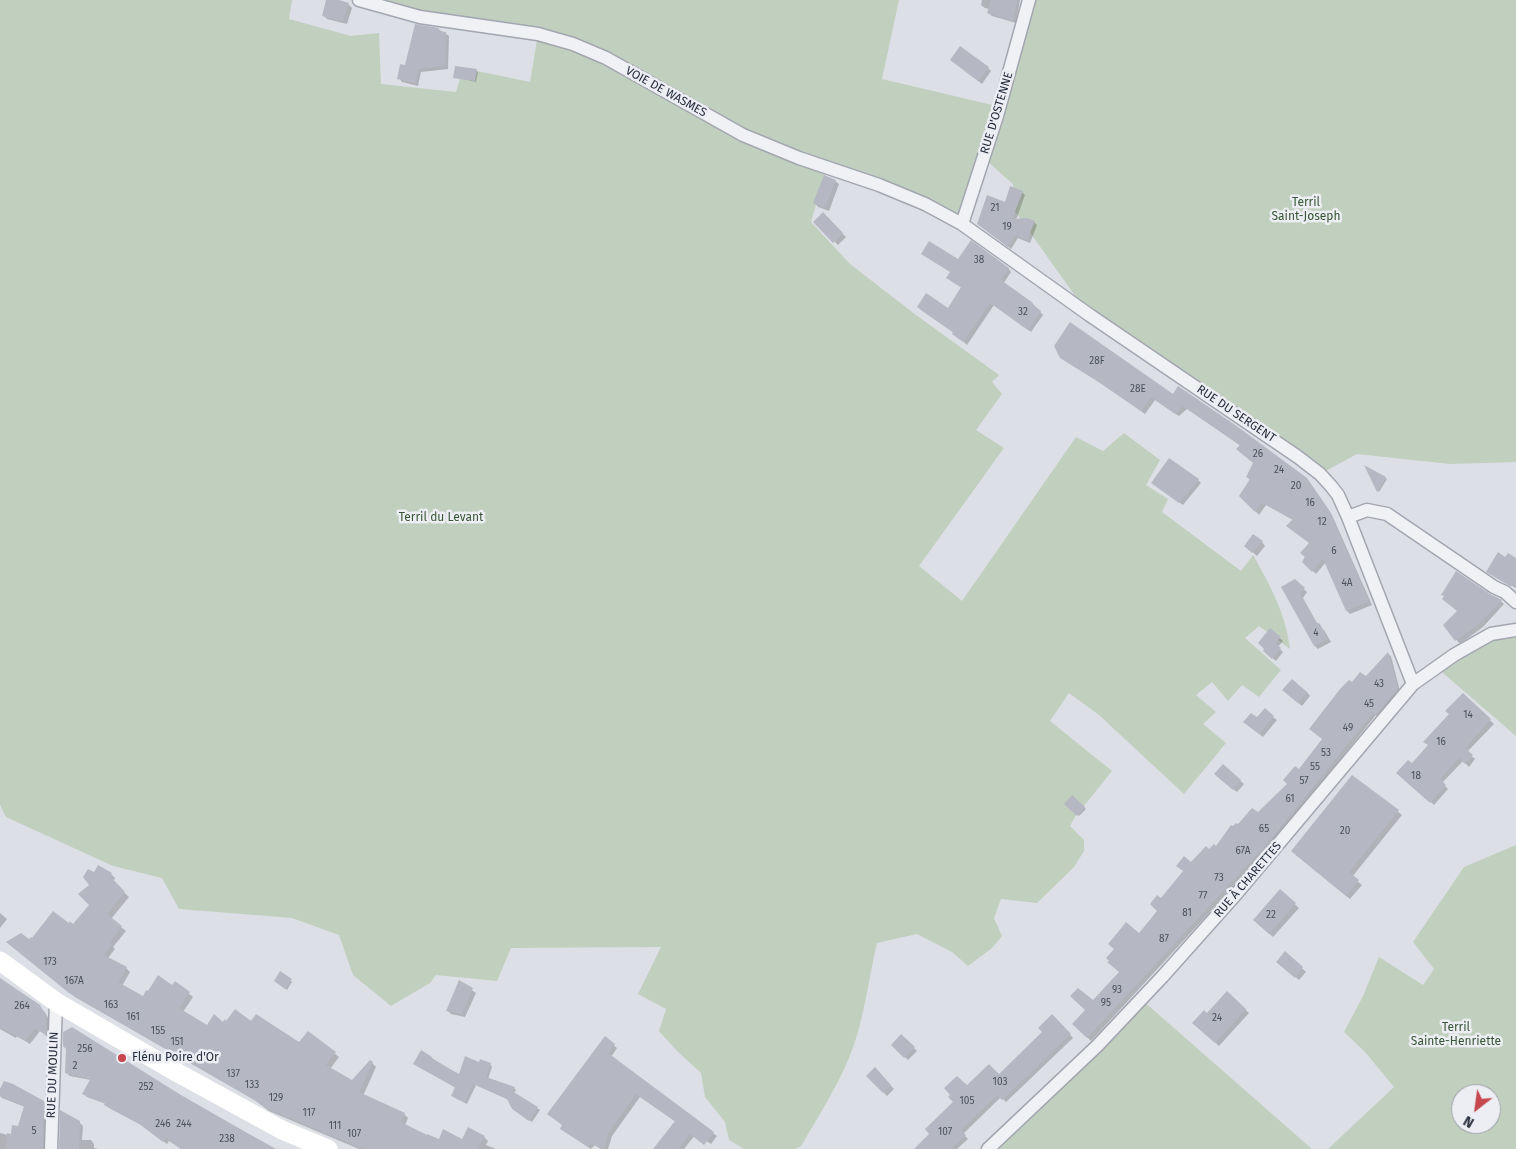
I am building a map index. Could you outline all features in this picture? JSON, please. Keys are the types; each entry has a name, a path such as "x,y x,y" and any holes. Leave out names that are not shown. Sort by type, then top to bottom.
{"street":[{"name":"VOIE DE WASMES","path":"359,0 420,18 538,34 573,44 606,58 743,135 799,158 898,192 962,224"},
{"name":"RUE D'OSTENNE","path":"962,224 997,116 1028,0"},
{"name":"RUE DU SERGENT","path":"962,224 1088,314 1268,435 1320,474 1338,495 1348,517 1413,684"},
{"path":"1348,517 1367,510 1387,514 1494,587 1505,592 1516,602"},
{"name":"RUE À CHARETTES","path":"988,1149 1097,1046 1163,976 1250,878 1413,684 1454,655 1491,634 1516,630"},
{"path":"0,961 56,1002 178,1073 282,1130 328,1149"},
{"name":"RUE DU MOULIN","path":"51,1149 56,1002"}],"green space":[{"name":"Terril du Levant","path":"0,0 292,0 289,19 351,36 379,33 381,84 456,92 463,68 530,82 538,34 359,0 899,0 882,79 1001,107 1029,0 1516,0 1516,462 1450,464 1357,454 1320,474 1088,314 1014,210 1013,184 988,162 962,224 827,167 811,222 850,264 999,375 992,382 1002,394 976,430 1004,448 919,566 962,601 1076,437 1103,451 1124,433 1160,460 1146,485 1168,499 1162,512 1241,571 1253,555 1281,612 1290,649 1259,626 1245,638 1281,670 1259,697 1242,685 1228,701 1212,682 1196,695 1216,712 1203,724 1226,743 1184,794 1099,715 1069,693 1050,721 1112,771 1070,826 1084,840 1084,851 1074,867 1037,903 1001,899 994,918 1002,936 992,948 968,966 952,952 917,934 877,943 862,1016 849,1058 801,1146 795,1149 744,1149 729,1140 725,1122 705,1097 701,1073 659,1031 666,1009 638,994 661,947 511,948 497,981 436,975 430,983 391,1006 353,975 339,935 292,918 179,909 162,878 113,866 6,817 0,805"},
{"path":"1516,630 1516,736 1436,667 1454,655"},
{"name":"Terril Sainte-Henriette","path":"1516,845 1516,1149 1328,1149 1394,1087 1365,1052 1344,1032 1363,996 1379,957 1423,985 1434,969 1413,942 1464,867"},
{"path":"1141,999 1312,1149 986,1149"}],"building":[{"path":"326,0 339,0 349,3 343,21 322,16"},
{"path":"991,0 1017,0 1013,21 987,13"},
{"path":"415,24 439,28 438,31 446,32 445,66 418,69 415,83 397,79 400,64 405,65"},
{"path":"960,46 989,67 978,81 950,60"},
{"path":"455,66 477,69 475,81 453,78"},
{"path":"824,175 836,180 825,208 813,203"},
{"path":"1010,186 1023,191 1012,219 1027,218 1035,221 1027,240 1015,235 1008,247 977,224 987,195 1005,202"},
{"path":"823,212 843,233 833,243 813,222"},
{"path":"971,240 1009,268 1001,280 1041,311 1028,330 990,303 963,342 952,334 953,332 917,307 926,293 948,308 961,287 946,278 950,272 921,254 929,241 958,259"},
{"path":"1070,322 1173,394 1178,386 1307,478 1329,510 1369,601 1346,611 1323,559 1312,572 1302,562 1305,557 1300,553 1309,543 1286,526 1293,519 1262,503 1255,512 1239,496 1250,479 1246,477 1253,463 1236,449 1240,445 1183,406 1175,414 1151,397 1141,411 1060,358 1054,346"},
{"path":"1169,458 1199,479 1179,503 1151,483"},
{"path":"1364,465 1386,477 1377,492"},
{"path":"1253,534 1263,541 1252,553 1244,546"},
{"path":"1498,552 1505,557 1508,553 1516,558 1516,585 1510,586 1486,572"},
{"path":"1456,571 1502,600 1479,624 1455,641 1443,625 1457,611 1442,599 1444,596 1441,595"},
{"path":"1295,579 1305,588 1300,594 1328,639 1314,646 1281,587"},
{"path":"1270,628 1281,637 1275,643 1281,648 1272,659 1263,651 1264,649 1258,643"},
{"path":"1388,652 1398,687 1397,690 1375,715 1373,713 1266,845 1087,1038 1072,1024 1085,1010 1070,996 1078,988 1093,1000 1119,972 1107,962 1109,961 1106,958 1114,949 1108,944 1126,922 1139,933 1157,911 1150,904 1157,895 1161,898 1183,871 1176,866 1184,856 1191,862 1206,846 1209,849 1214,844 1216,846 1231,825 1238,824 1252,808 1258,812 1287,784 1283,780 1295,766 1299,769 1322,739 1309,729 1349,680 1352,682 1360,672 1366,676"},
{"path":"1292,679 1307,692 1298,703 1282,690"},
{"path":"1463,693 1491,719 1465,748 1473,755 1465,764 1459,758 1440,779 1446,785 1430,803 1396,773 1408,760 1412,763 1428,745 1423,742 1449,714 1445,711"},
{"path":"1265,708 1274,716 1259,734 1243,722 1251,713 1257,717"},
{"path":"1223,764 1241,780 1233,790 1214,774"},
{"path":"1352,775 1399,810 1349,872 1359,880 1346,896 1291,851"},
{"path":"1072,795 1085,807 1077,816 1064,804"},
{"path":"98,865 112,873 110,876 125,892 107,914 122,926 110,942 112,944 104,955 127,967 118,982 143,996 158,975 172,985 175,981 190,992 179,1008 207,1025 214,1014 223,1022 225,1019 226,1021 235,1009 251,1021 256,1014 299,1042 308,1031 336,1052 326,1065 352,1080 370,1060 373,1062 359,1092 405,1113 401,1122 439,1139 443,1129 462,1139 468,1127 485,1136 477,1148 480,1149 364,1149 268,1109 69,993 6,942 21,933 29,939 32,938 53,911 73,924 89,905 78,894 89,885 83,877 88,869 94,872"},
{"path":"1280,889 1296,903 1269,934 1253,920"},
{"path":"1285,951 1303,967 1295,978 1276,962"},
{"path":"280,971 292,979 285,989 274,981"},
{"path":"0,978 40,1005 46,1016 46,1035 35,1028 25,1041 0,1027"},
{"path":"459,980 473,988 462,1014 446,1011"},
{"path":"1227,991 1246,1009 1215,1043 1192,1023 1204,1010 1207,1013"},
{"path":"1052,1014 1071,1034 1002,1100 997,1095 961,1130 966,1135 951,1149 914,1149 929,1134 925,1129 953,1102 948,1097 950,1095 944,1088 957,1076 967,1085 989,1064 999,1074 1042,1032 1038,1028"},
{"path":"72,1027 181,1095 275,1149 181,1149 166,1138 163,1142 138,1123 104,1105 105,1103 82,1094 91,1078 65,1073 66,1049 63,1046 63,1032"},
{"path":"901,1034 915,1047 904,1058 891,1045"},
{"path":"605,1036 615,1044 608,1053 714,1132 704,1145 690,1134 678,1149 653,1149 675,1121 636,1094 609,1132 604,1149 591,1143 588,1147 560,1129 562,1125 547,1114"},
{"path":"421,1050 432,1057 432,1059 459,1074 465,1056 479,1062 480,1059 491,1063 486,1077 515,1087 512,1091 538,1107 529,1121 512,1109 507,1099 473,1084 465,1102 451,1096 455,1087 413,1064"},
{"path":"875,1067 891,1085 883,1093 866,1076"},
{"path":"4,1081 44,1101 43,1149 6,1149 7,1133 11,1134 12,1125 18,1126 24,1106 0,1096 0,1089"},
{"path":"60,1110 80,1121 79,1149 59,1149"}],"place":[{"name":"Flénu Poire d'Or","path":"122,1058"}],"park label":[{"name":"Terril Saint-Joseph","path":"1306,210"}]}
